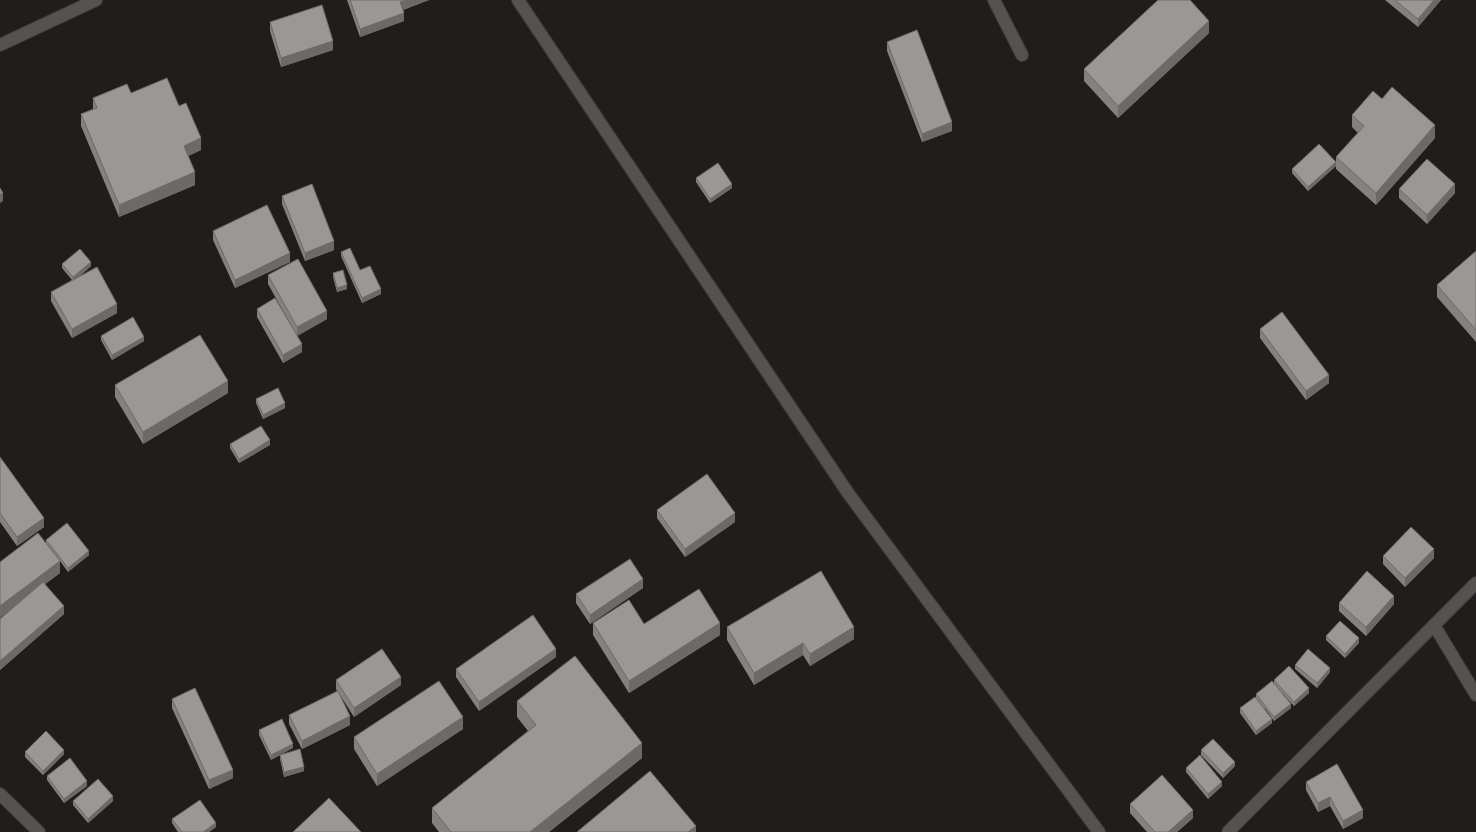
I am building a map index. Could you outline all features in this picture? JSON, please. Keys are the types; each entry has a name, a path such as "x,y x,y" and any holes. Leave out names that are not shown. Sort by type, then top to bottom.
{"street":[{"path":"0,45 96,0"},
{"path":"518,0 848,493 1099,832"},
{"path":"994,0 1022,55"},
{"path":"1228,832 1476,582"},
{"path":"1434,625 1476,695"},
{"path":"0,794 40,832"}],"building":[{"path":"350,0 406,0 400,2 404,13 360,29"},
{"path":"1158,0 1190,0 1209,21 1118,106 1084,69"},
{"path":"1395,0 1434,0 1418,19"},
{"path":"322,5 333,41 281,58 270,22"},
{"path":"917,30 952,122 922,134 887,42"},
{"path":"167,78 179,106 186,103 201,138 184,146 195,172 119,205 81,114 97,108 93,98 127,84 131,93"},
{"path":"1392,87 1435,125 1376,193 1336,157 1364,126 1352,115 1373,91 1382,99"},
{"path":"1319,144 1336,162 1308,187 1292,169"},
{"path":"1427,159 1455,184 1427,215 1399,189"},
{"path":"718,163 732,184 710,199 696,178"},
{"path":"312,184 334,241 305,253 282,196"},
{"path":"267,205 290,253 235,280 213,231"},
{"path":"350,248 360,270 370,266 381,289 362,298 341,252"},
{"path":"80,249 91,262 73,277 62,264"},
{"path":"1476,251 1476,330 1437,285"},
{"path":"298,259 327,311 297,327 268,275"},
{"path":"97,267 117,304 72,329 51,292"},
{"path":"343,270 347,285 337,288 333,273"},
{"path":"275,298 302,344 283,355 257,309"},
{"path":"1282,312 1329,375 1306,391 1260,329"},
{"path":"133,317 144,337 112,355 101,336"},
{"path":"200,335 228,381 143,432 115,385"},
{"path":"278,388 285,403 263,415 256,399"},
{"path":"261,426 270,440 239,459 230,444"},
{"path":"0,457 44,518 17,537 0,513"},
{"path":"707,474 735,513 685,549 657,510"},
{"path":"67,523 89,551 68,568 46,540"},
{"path":"1411,527 1434,549 1405,578 1383,556"},
{"path":"38,533 60,561 0,606 0,562"},
{"path":"630,559 643,579 590,615 576,594"},
{"path":"821,571 854,627 810,654 803,643 754,673 727,627"},
{"path":"1367,571 1394,596 1366,627 1339,603"},
{"path":"43,582 64,606 0,661 0,619"},
{"path":"699,589 720,623 629,681 593,623 629,600 644,624"},
{"path":"533,615 556,649 479,702 456,669"},
{"path":"1340,621 1359,638 1345,654 1326,636"},
{"path":"382,649 401,677 354,708 336,680"},
{"path":"1308,649 1330,668 1317,683 1295,665"},
{"path":"575,656 642,743 530,832 451,832 432,808 536,725 517,701"},
{"path":"1289,666 1309,688 1294,702 1274,680"},
{"path":"439,681 463,717 377,774 354,737"},
{"path":"1272,681 1291,704 1274,717 1256,694"},
{"path":"195,688 233,770 209,780 172,699"},
{"path":"338,691 350,716 302,741 289,715"},
{"path":"1255,697 1272,719 1256,731 1240,708"},
{"path":"282,719 293,744 271,755 259,730"},
{"path":"46,731 64,750 43,771 25,752"},
{"path":"1213,739 1235,762 1223,773 1201,750"},
{"path":"300,749 304,767 284,772 280,755"},
{"path":"1200,755 1222,782 1208,794 1186,768"},
{"path":"70,758 87,781 64,799 47,776"},
{"path":"1337,764 1363,810 1343,821 1330,797 1318,803 1306,782"},
{"path":"650,771 696,826 688,832 577,832"},
{"path":"1162,775 1193,810 1168,832 1155,832 1130,804"},
{"path":"98,779 113,796 88,819 73,801"},
{"path":"329,798 361,832 293,832"},
{"path":"200,800 216,823 203,832 182,832 172,819"}]}
